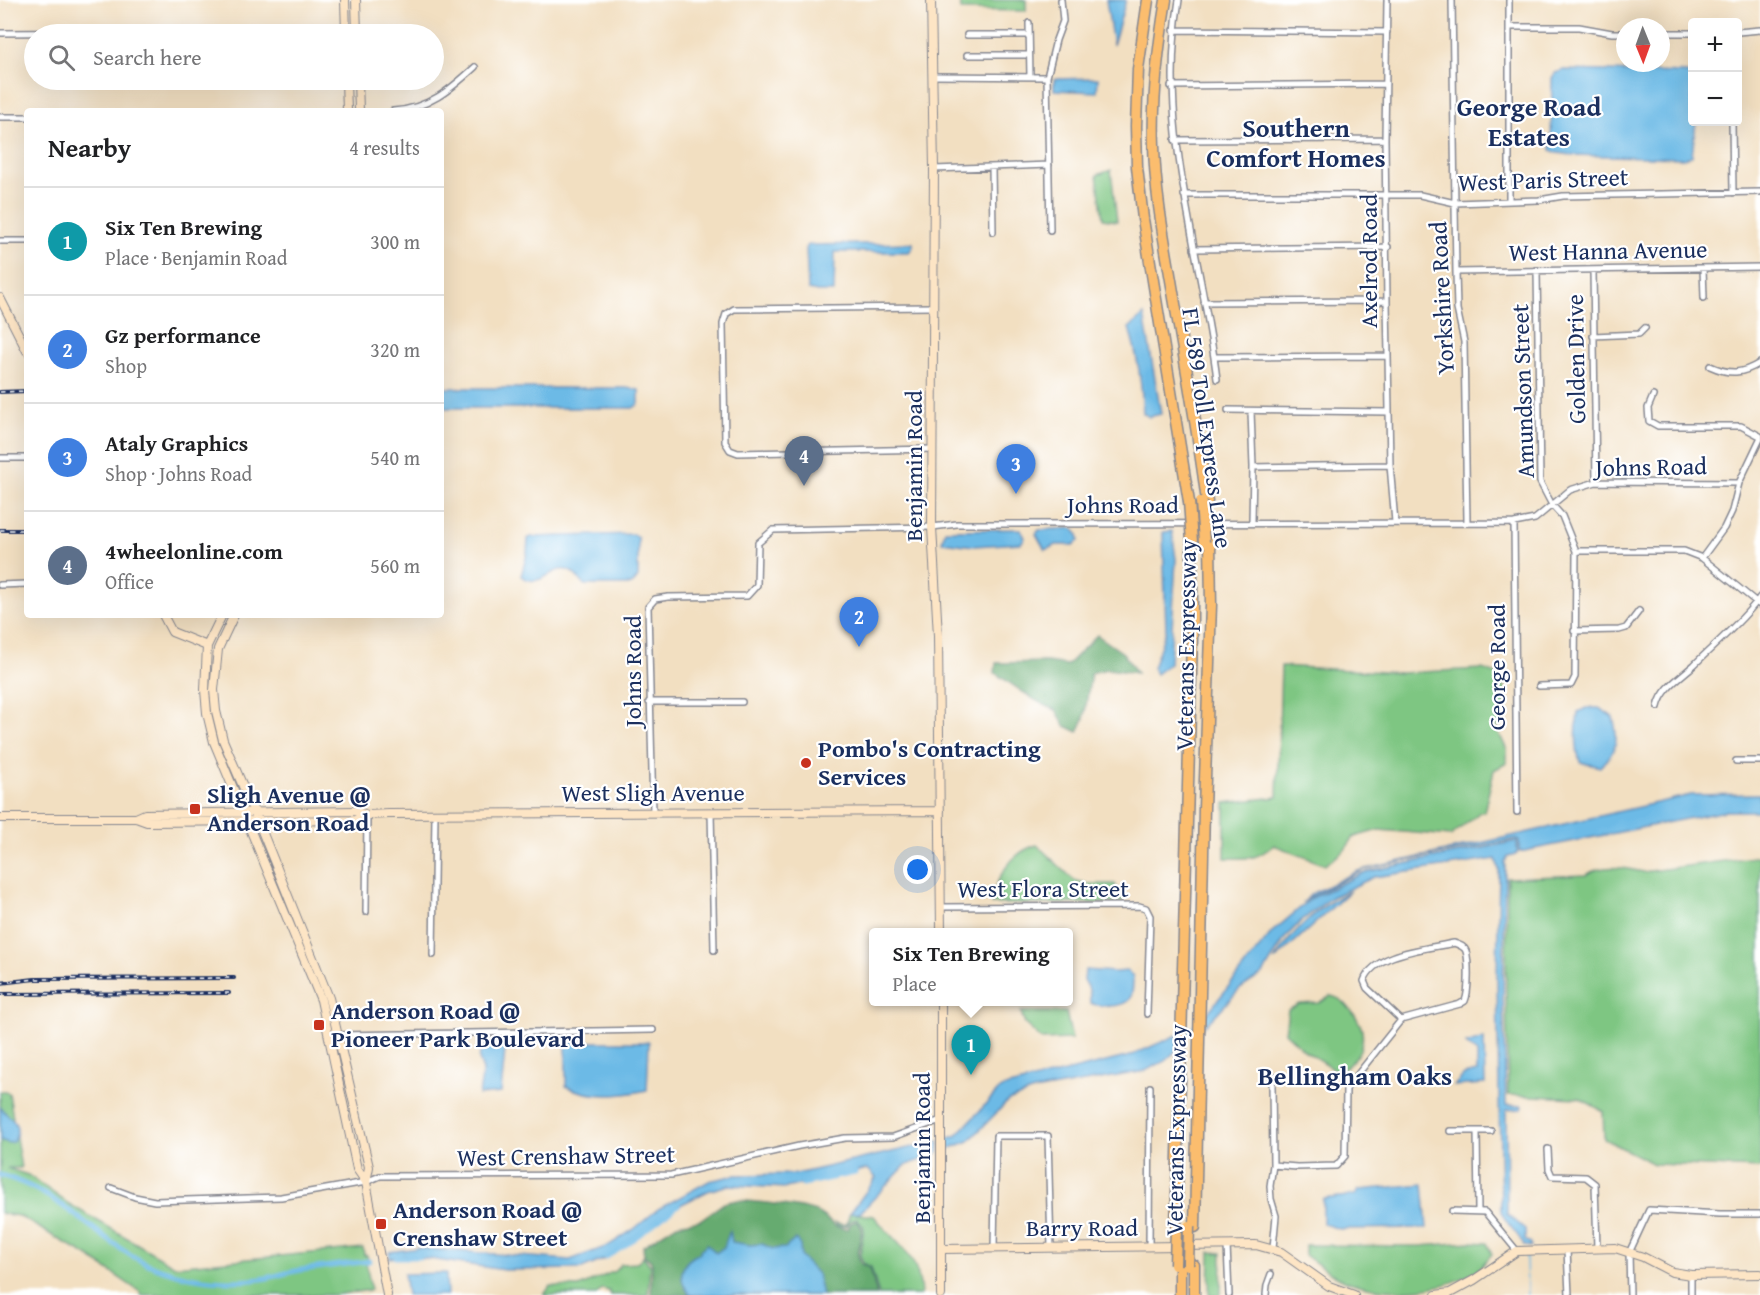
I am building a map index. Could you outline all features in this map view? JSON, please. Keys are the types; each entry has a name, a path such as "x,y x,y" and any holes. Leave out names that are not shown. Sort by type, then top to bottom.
{"highway":[{"name":"Veterans Expressway","path":"1148,0 1137,85 1137,167 1143,219 1189,502 1192,542 1179,1106 1185,1227 1184,1265 1194,1295"},
{"name":"FL 589 Toll Express Lane","path":"1159,0 1148,86 1148,170 1156,233 1204,502"},
{"name":"Veterans Expressway","path":"1166,0 1155,86 1153,117 1155,170 1163,232 1198,439 1211,605 1195,1050 1184,1265 1174,1295"},
{"path":"1180,1295 1184,1265"},
{"path":"1184,1265 1187,1295"}],"street":[{"path":"345,0 346,24"},
{"path":"356,0 357,24"},
{"name":"Benjamin Road","path":"931,0 934,169 932,528 938,636 941,928"},
{"path":"1050,230 1047,77 1063,21 1061,0"},
{"path":"1179,0 1174,30 1171,86 1175,140 1217,379"},
{"name":"Axelrod Road","path":"1387,0 1385,139 1387,302 1390,465 1395,522"},
{"name":"Yorkshire Road","path":"1452,0 1457,309 1464,342 1467,521"},
{"path":"1509,0 1509,201"},
{"path":"1029,23 1030,77"},
{"path":"1510,27 1579,27 1616,33"},
{"path":"1174,30 1387,32"},
{"path":"1742,32 1760,30"},
{"path":"0,33 24,33"},
{"path":"1670,33 1688,33"},
{"path":"967,35 1029,35"},
{"path":"967,55 1029,55"},
{"path":"411,108 447,93 475,67"},
{"path":"932,76 1047,77"},
{"path":"1171,86 1386,84"},
{"path":"346,90 347,108"},
{"path":"358,90 359,108"},
{"path":"0,117 24,117"},
{"path":"1732,126 1733,193"},
{"path":"1175,140 1385,139"},
{"path":"934,169 1049,165"},
{"path":"992,167 993,232"},
{"name":"West Paris Street","path":"1184,195 1420,195 1455,203 1539,200 1563,196 1760,192"},
{"path":"0,242 24,241"},
{"path":"1194,249 1388,247"},
{"name":"West Hanna Avenue","path":"1456,272 1760,267"},
{"path":"1703,268 1704,298"},
{"name":"Amundson Street","path":"1538,270 1540,482 1552,505 1562,516 1576,551 1575,677 1570,685 1539,686"},
{"name":"Golden Drive","path":"1593,270 1596,482"},
{"path":"0,298 24,345"},
{"path":"1204,302 1387,302"},
{"path":"933,307 734,309 726,314 723,324 725,442 730,450 738,453 933,448"},
{"path":"1593,336 1639,334 1645,328"},
{"path":"1214,357 1388,356"},
{"path":"1710,366 1722,371 1745,372 1760,363"},
{"path":"1653,396 1648,408 1649,421 1658,426 1741,426 1760,437 1739,483 1732,511 1724,528 1702,558"},
{"path":"1228,411 1389,412"},
{"path":"1251,411 1252,522"},
{"path":"0,458 24,458"},
{"path":"1253,467 1390,465"},
{"name":"Johns Road","path":"653,812 648,606 655,599 668,597 747,596 758,585 758,543 773,530 932,528 953,524 1467,521 1514,523 1535,519 1570,490 1596,482 1739,483"},
{"name":"George Road","path":"1514,523 1517,812"},
{"path":"1576,551 1684,551 1702,558 1759,601 1666,690 1660,697 1658,706"},
{"path":"0,585 24,584"},
{"path":"1574,631 1626,628 1639,611"},
{"path":"165,618 172,632 207,646"},
{"path":"221,618 207,646 205,690 214,742 321,1000 357,1169 366,1182"},
{"path":"233,618 218,649 214,690 216,711 223,740 255,812 329,998 369,1167 366,1182 387,1295"},
{"path":"649,702 742,702"},
{"path":"1736,762 1760,761"},
{"name":"West Sligh Avenue","path":"136,818 145,814 356,811 367,815 940,811"},
{"path":"711,812 714,950"},
{"path":"433,955 435,814"},
{"path":"366,912 367,815"},
{"name":"West Sligh Avenue","path":"0,818 136,818 147,822 355,820 367,815"},
{"name":"West Flora Street","path":"940,907 1139,906 1146,908 1150,916 1147,1014"},
{"path":"1274,1165 1336,1166 1345,1156 1347,1089 1401,1020 1465,1001 1468,995 1466,952 1462,945 1454,943 1392,957 1366,973 1364,981 1368,988 1401,1020"},
{"name":"Benjamin Road","path":"941,1006 941,1295"},
{"path":"328,1035 653,1030"},
{"path":"1273,1248 1276,1216 1270,1186 1274,1165 1272,1084 1275,1076"},
{"path":"1149,1247 1150,1087"},
{"name":"West Crenshaw Street","path":"111,1188 135,1197 155,1201 281,1197 366,1182 380,1176 671,1175 845,1138 893,1137 941,1120"},
{"path":"1450,1131 1491,1131"},
{"path":"1477,1131 1478,1211"},
{"path":"994,1248 996,1136 1048,1136 1051,1248"},
{"path":"1548,1149 1549,1169 1552,1176 1586,1177 1595,1184 1597,1248"},
{"path":"1630,1295 1629,1253 1650,1210 1760,1214"},
{"path":"1452,1211 1485,1212 1517,1251"},
{"path":"1227,1245 1229,1295"},
{"name":"Barry Road","path":"942,1249 1256,1245 1281,1252 1329,1286 1354,1295"},
{"path":"1436,1295 1450,1293 1474,1280 1517,1251 1614,1248 1643,1257 1672,1272 1691,1275 1760,1274"},
{"path":"1567,1249 1569,1295"},
{"path":"1266,1295 1271,1274"},
{"path":"1691,1275 1691,1295"}],"green space":[{"path":"960,0 1026,0 1026,11 961,10"},
{"path":"1111,170 1117,221 1103,219 1097,175"},
{"path":"1097,635 1123,653 1137,673 1107,669 1091,673 1084,719 1078,732 1065,726 1056,710 1032,698 995,673 996,663 1047,662 1067,665"},
{"path":"1281,666 1400,673 1482,669 1497,674 1506,691 1504,720 1496,727 1507,750 1507,763 1494,770 1484,812 1480,812 1451,836 1379,830 1354,837 1344,851 1325,865 1274,845 1251,858 1225,858 1225,803 1277,797"},
{"path":"1037,845 1074,880 1088,884 1115,884 1123,901 1115,903 991,904 1000,876 1012,860"},
{"path":"1760,856 1760,1168 1654,1164 1604,1139 1603,1111 1579,1098 1508,1095 1507,878 1586,875 1606,868 1643,872"},
{"path":"1331,996 1346,1004 1359,1021 1362,1030 1358,1053 1346,1067 1338,1072 1305,1051 1285,1032 1288,1010 1299,1004 1319,1003"},
{"path":"1021,1012 1066,1012 1072,1039 1042,1040 1025,1024"},
{"path":"0,1091 9,1093 21,1168 7,1168 28,1175 69,1204 175,1266 363,1248 364,1255 367,1255 371,1290 334,1295 141,1295 140,1292 89,1257 19,1216 0,1213"},
{"path":"737,1200 799,1207 821,1214 842,1229 848,1229 851,1223 857,1221 862,1228 858,1255 861,1264 870,1268 877,1295 651,1295 652,1265 644,1255 643,1246 677,1224 700,1220 724,1203"},
{"path":"850,1213 874,1216 906,1251 920,1281 921,1295 879,1295 871,1267 863,1263 860,1255 864,1227 857,1219 850,1221 847,1226 838,1226 835,1223 846,1225"},
{"path":"1487,1243 1492,1254 1480,1268 1451,1283 1416,1289 1380,1289 1349,1282 1305,1255 1305,1245 1420,1246"},
{"path":"1210,1252 1222,1253 1221,1295 1209,1295"},
{"path":"643,1256 650,1265 648,1295 611,1295 609,1291 602,1289 596,1295 544,1295 550,1286 579,1287 615,1271 621,1264 637,1263"}],"water":[{"path":"1106,0 1126,0 1113,45"},
{"path":"1564,70 1688,74 1688,126 1696,126 1692,156 1683,158 1572,155 1551,150 1552,78 1555,73"},
{"path":"1098,78 1097,92 1054,90 1054,79"},
{"path":"913,243 909,252 835,252 834,292 808,290 806,248 808,245"},
{"path":"1144,315 1161,414 1149,417 1143,413 1139,370 1129,328"},
{"path":"444,388 626,388 639,390 639,404 633,408 444,408"},
{"path":"1073,528 1078,534 1079,541 1073,545 1056,545 1045,550 1036,534 1039,530"},
{"path":"1021,529 1025,538 1021,543 974,546 942,542 945,530"},
{"path":"1172,531 1176,559 1170,663 1156,674 1153,668 1166,630 1163,532"},
{"path":"633,534 638,538 638,577 632,585 586,585 567,570 556,571 534,580 521,576 527,554 528,538"},
{"path":"1586,708 1599,708 1613,717 1616,732 1615,745 1610,756 1600,767 1580,762 1578,756 1576,737 1578,712"},
{"path":"1760,794 1760,811 1726,811 1519,852 1519,841 1516,839 1379,866 1691,795"},
{"path":"1517,841 1517,854 1508,856 1505,862 1503,1000 1506,1105 1522,1106 1522,1109 1506,1110 1507,1214 1525,1229 1525,1240 1531,1243 1531,1247 1524,1246 1501,1211 1497,980 1499,870 1496,859 1374,877 1332,897 1301,921 1285,938 1263,974 1240,989 1205,1026 1205,1016 1272,932 1312,898 1365,872"},
{"path":"1364,870 1312,896 1303,903 1311,894"},
{"path":"1350,891 1274,961 1289,939 1307,920 1327,904"},
{"path":"1085,970 1127,971 1133,976 1130,998 1123,1004 1110,1006 1090,1003 1089,988 1084,981"},
{"path":"1177,1035 1178,1049 1165,1061 1145,1071 1034,1091 1008,1101 969,1141 943,1151 944,1139 956,1136 1001,1088 1130,1056"},
{"path":"1484,1038 1485,1084 1454,1086 1464,1075 1477,1072 1477,1053 1466,1044"},
{"path":"566,1042 649,1042 647,1090 627,1094 596,1095 566,1086"},
{"path":"496,1043 505,1050 501,1093 479,1095 483,1070 479,1059 482,1045"},
{"path":"0,1107 16,1126 13,1142 0,1140"},
{"path":"939,1141 938,1153 905,1166 860,1213 850,1213 876,1178 868,1169 786,1188 729,1185 708,1191 668,1211 603,1260 582,1269 504,1270 403,1255 390,1258 389,1252 418,1248 570,1260 608,1246 634,1229 658,1209 709,1181 736,1175 796,1174"},
{"path":"1423,1184 1427,1228 1340,1229 1323,1224 1323,1199 1356,1195 1359,1190"},
{"path":"730,1231 732,1242 762,1244 773,1249 785,1248 796,1239 800,1246 801,1257 817,1274 822,1295 690,1295 683,1283 684,1266 707,1244 716,1253 724,1247"},
{"path":"446,1273 447,1295 407,1295 404,1274"}],"waterway":[{"path":"1181,1037 1210,1016"},
{"path":"803,1184 855,1173"},
{"path":"0,1175 18,1181 50,1198 139,1260 190,1277 243,1281 369,1261"},
{"path":"606,1257 623,1247 678,1205"},
{"path":"1526,1256 1527,1295"},
{"path":"396,1257 419,1257"}],"railway":[{"path":"0,392 24,391"},
{"path":"0,530 24,530"},
{"path":"0,983 35,979 234,978"},
{"path":"0,994 229,993"}],"place":[{"name":"4wheelonline.com","path":"804,486"},
{"name":"Ataly Graphics","path":"1016,494"},
{"name":"Gz performance","path":"859,647"},
{"name":"Pombo's Contracting Services","path":"806,763"},
{"name":"Sligh Avenue @ Anderson Road","path":"195,809"},
{"name":"Anderson Road @ Pioneer Park Boulevard","path":"319,1025"},
{"name":"Six Ten Brewing","path":"971,1075"},
{"name":"Anderson Road @ Crenshaw Street","path":"381,1224"}],"district":[{"name":"George Road Estates","path":"1529,122"},
{"name":"Southern Comfort Homes","path":"1296,143"},
{"name":"Bellingham Oaks","path":"1355,1076"}]}
